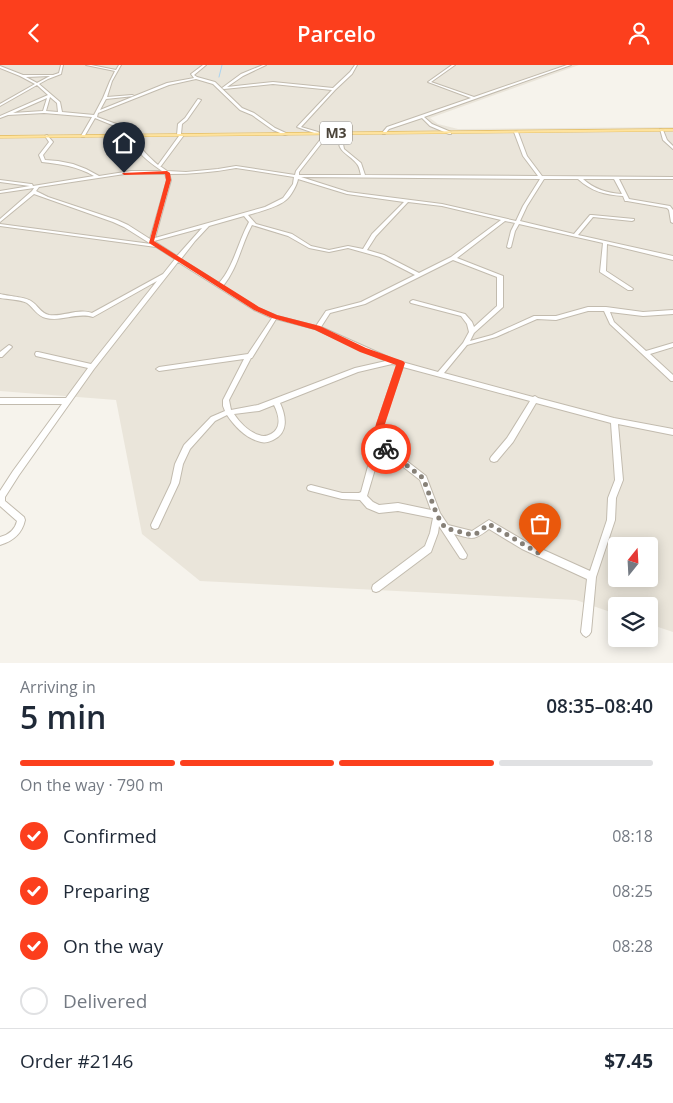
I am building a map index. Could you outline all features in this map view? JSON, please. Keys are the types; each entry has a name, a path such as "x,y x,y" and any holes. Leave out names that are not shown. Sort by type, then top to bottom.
{"main road":[{"name":"M3","path":"0,137 673,130"}],"street":[{"path":"0,105 61,73 62,65"},
{"path":"87,65 117,71"},
{"path":"83,136 105,98 120,65"},
{"path":"196,78 192,75 205,65"},
{"path":"223,88 242,75 265,65"},
{"path":"152,241 245,215 267,208 285,199 292,190 295,176 322,140 320,133 299,127 351,73 356,65"},
{"path":"454,65 429,82 474,98"},
{"path":"384,133 388,128 570,65"},
{"path":"0,66 37,84 59,103 60,114"},
{"path":"23,76 54,75"},
{"path":"96,115 145,93 175,82 196,78 213,82 223,88 241,109 286,134"},
{"path":"223,88 273,83 334,89"},
{"path":"105,98 145,93"},
{"path":"44,112 49,96"},
{"path":"0,117 49,96"},
{"path":"160,165 180,135 180,124 186,119 199,100"},
{"path":"8,114 44,112 96,115 118,126 124,136"},
{"path":"422,116 431,125 450,133"},
{"path":"661,131 665,140 673,148"},
{"path":"509,247 524,206 540,183 540,177 525,156 516,132"},
{"path":"345,133 341,144 342,149 360,164 363,177"},
{"path":"47,136 51,142 41,155 43,161 74,165 98,177"},
{"path":"133,136 133,142 140,151 160,165 167,173 169,180 152,241"},
{"path":"0,192 35,190 131,172 218,171 236,167 295,176 673,178"},
{"path":"295,176 301,180 347,193 408,200 505,219 673,258"},
{"path":"580,177 587,185 604,194 624,195"},
{"path":"616,178 629,201 670,208 673,222"},
{"path":"0,181 35,190 68,206 115,221 152,241 256,309 275,317 318,328 397,363 614,421 673,432"},
{"path":"0,223 35,190"},
{"path":"364,251 374,235 408,200"},
{"path":"245,215 251,223 262,229 290,235 309,247 329,251 348,247 364,251 382,256 419,275"},
{"path":"575,235 592,216 632,220"},
{"path":"318,328 328,312 362,303 453,258 505,219"},
{"path":"0,223 159,246"},
{"path":"220,286 230,276 238,246 251,223"},
{"path":"0,541 10,538 21,525 22,520 1,502 1,496 92,367 207,225"},
{"path":"605,243 603,272 630,289"},
{"path":"440,374 472,333 500,307 500,276 453,258"},
{"path":"0,296 28,301 34,308 46,315 64,316 85,313 93,315 166,275"},
{"path":"413,302 463,315 470,323 472,333"},
{"path":"464,343 494,337 536,317 556,318 588,309 606,309 642,314 673,312"},
{"path":"606,309 612,323 673,379"},
{"path":"275,317 252,354 248,357 225,405 229,412 250,433 259,439 269,439 278,433 282,426 281,413 276,402"},
{"path":"646,353 673,345"},
{"path":"0,355 9,347"},
{"path":"38,354 92,367"},
{"path":"159,369 248,357"},
{"path":"155,525 175,483 179,465 191,441 212,419 229,412 259,408 357,370 397,363"},
{"path":"361,496 368,482 380,424 397,363"},
{"path":"494,459 510,440 535,399"},
{"path":"0,401 68,401"},
{"path":"586,632 592,577 611,520 612,498 619,481 614,421"},
{"path":"377,442 423,478 437,515 463,555"},
{"path":"311,488 342,496 361,496"},
{"path":"361,496 370,505 379,509 398,507 437,515"},
{"path":"376,588 428,549 434,533 437,515"},
{"path":"445,528 472,535 489,524 525,546 592,577"}],"shaded area":[{"path":"0,65 579,65 430,118 438,124 458,129 673,127 673,632 658,627 658,597 608,597 608,611 576,600 200,581 142,534 116,400 0,391"}],"waterway":[{"path":"219,77 222,65"}],"way so far":[{"path":"386,449 423,478 437,515 445,528 472,535 489,524 540,554"}],"route":[{"path":"124,173 167,173 169,180 151,242 156,243 256,309 275,317 318,328 363,350 400,363 380,424 377,442 386,449"}]}
